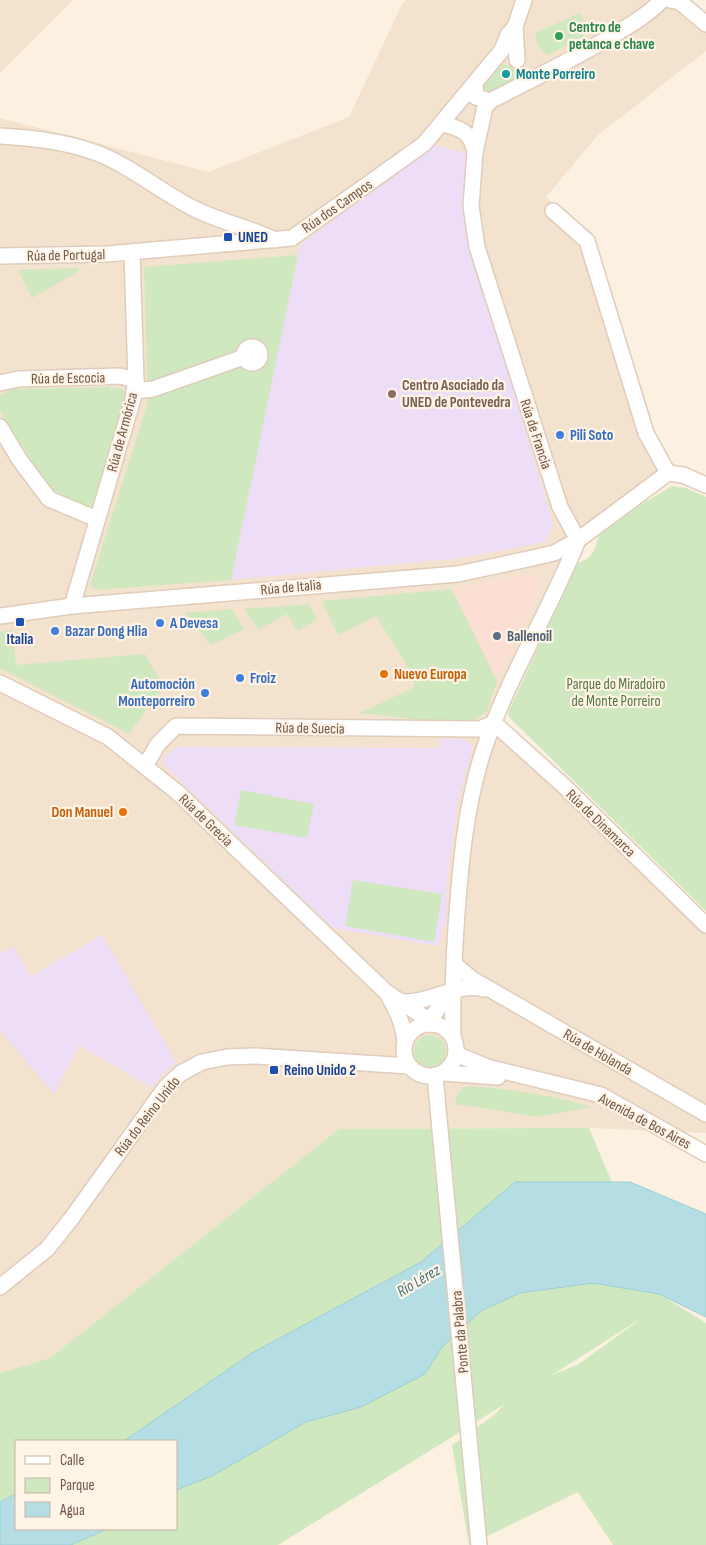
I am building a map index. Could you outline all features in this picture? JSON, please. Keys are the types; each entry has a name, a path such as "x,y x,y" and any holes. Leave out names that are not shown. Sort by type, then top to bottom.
{"street":[{"path":"524,0 515,27 475,83 476,97 490,101 518,87 524,86 594,47 650,12 662,0"},
{"path":"678,0 706,24"},
{"path":"515,27 517,60 522,70 518,87"},
{"path":"493,60 507,57 517,60"},
{"name":"Rúa dos Campos","path":"132,252 292,238 424,144 475,83"},
{"name":"Rúa de Francia","path":"490,101 485,107 475,152 471,206 477,247 560,507 578,540"},
{"path":"442,124 464,131 472,138 475,152"},
{"path":"0,136 51,141 95,152 192,208 223,222 250,228 276,240"},
{"path":"553,211 586,241 646,432 668,473"},
{"name":"Rúa de Portugal","path":"0,256 132,252"},
{"name":"Rúa de Armórica","path":"72,606 135,385 132,252"},
{"name":"Rúa de Escocia","path":"0,383 18,379 120,376 135,385 153,389 244,357"},
{"path":"0,427 19,459 49,499 97,519"},
{"path":"453,1038 444,1028 430,1024 415,1029 405,1043 404,1051 409,1066 422,1075 440,1074 454,1061 456,1054 453,1038 451,991 466,820 482,755 517,668 568,566 578,540 668,473 683,475 706,485"},
{"name":"Rúa de Italia","path":"0,616 72,606 458,574 554,553 578,540"},
{"name":"Rúa de Grecia","path":"0,683 108,737 145,766 177,792 386,992 404,1002 430,1024"},
{"name":"Rúa de Suecia","path":"145,766 158,744 176,726 480,729 494,723"},
{"name":"Rúa de Dinamarca","path":"494,723 564,786 706,925"},
{"name":"Rúa de Holanda","path":"454,964 472,980 706,1114"},
{"name":"Rúa de Holanda","path":"404,1002 428,1000 451,991 474,986 490,990"},
{"path":"452,1009 474,993 490,990"},
{"path":"430,1024 432,1017 451,991"},
{"name":"Rúa de Grecia","path":"386,992 397,1011 404,1031 405,1043"},
{"name":"Avenida de Bos Aires","path":"456,1054 487,1067 602,1096 706,1154"},
{"name":"Rúa do Reino Unido","path":"0,1287 47,1249 165,1088 181,1073 202,1062 227,1057 255,1056 409,1066"},
{"name":"Avenida de Bos Aires","path":"440,1074 554,1083"},
{"name":"Ponte da Palabra","path":"440,1074 439,1110 479,1545"}],"shaded area":[{"path":"0,0 73,0 0,73"},
{"path":"407,0 670,0 706,24 706,51 598,135 546,197 596,243 668,473 582,538 495,723 706,926 706,1133 589,1128 339,1129 50,1358 0,1373 0,118 209,172 349,117 402,4"},
{"name":"Centro Asociado da UNED de Pontevedra","path":"436,145 466,154 464,213 492,317 553,524 545,542 461,558 231,580 300,245"},
{"name":"Ballenoil","path":"530,574 538,582 540,592 497,681 452,589"},
{"path":"439,739 463,739 473,746 458,801 447,881 446,920 438,946 333,928 165,766 163,759 176,747 439,748"},
{"path":"102,935 176,1062 151,1087 79,1045 54,1094 0,1030 0,954 14,946 30,977"}],"green space":[{"name":"Centro de petanca e chave","path":"580,13 591,32 548,55 542,51 535,33"},
{"path":"503,64 512,67 516,72 513,81 490,95 482,92 482,86 495,69"},
{"path":"298,255 231,580 96,590 90,585 148,402 144,267"},
{"path":"78,268 79,271 32,298 18,270"},
{"path":"110,387 123,389 126,398 92,508 86,508 66,500 45,482 0,411 0,395 12,389"},
{"name":"Parque do Miradoiro de Monte Porreiro","path":"672,486 686,488 706,497 706,911 509,717 508,713 577,563 590,557 601,532 605,528 629,511"},
{"path":"452,589 497,681 487,711 471,723 440,722 360,713 415,687 404,660 376,616 338,635 322,601"},
{"path":"309,604 317,619 298,631 287,614 258,630 244,609"},
{"path":"232,609 244,629 211,645 185,613"},
{"path":"13,630 16,665 145,654 165,689 157,695 129,734 0,668 0,632"},
{"path":"241,790 314,804 307,838 234,825"},
{"path":"353,880 442,894 434,942 345,926"},
{"path":"430,1035 436,1036 441,1040 445,1045 445,1057 441,1062 436,1066 430,1067 424,1066 419,1062 415,1057 414,1051 415,1045 419,1040 424,1036"},
{"path":"470,1086 531,1093 591,1107 538,1117 455,1104 459,1092 463,1088"},
{"path":"589,1128 659,1294 706,1323 706,1545 613,1545 578,1492 469,1545 452,1445 493,1416 505,1404 278,1545 0,1545 0,1373 50,1358 339,1129","holes":["638,1321 579,1364 552,1375"]}],"water":[{"name":"Río Lérez","path":"515,1182 630,1182 706,1214 706,1317 659,1294 593,1283 520,1293 481,1311 442,1347 425,1374 361,1407 306,1422 212,1476 178,1489 178,1440 125,1440 252,1353 421,1262"},
{"path":"15,1494 15,1530 105,1530 71,1545 0,1545 0,1502"}],"place":[{"name":"Centro de petanca e chave","path":"559,36"},
{"name":"Monte Porreiro","path":"506,74"},
{"name":"UNED","path":"228,237"},
{"name":"Centro Asociado da UNED de Pontevedra","path":"392,394"},
{"name":"Pili Soto","path":"560,435"},
{"name":"Italia","path":"20,622"},
{"name":"A Devesa","path":"160,623"},
{"name":"Bazar Dong Hlia","path":"55,631"},
{"name":"Ballenoil","path":"497,636"},
{"name":"Nuevo Europa","path":"384,674"},
{"name":"Froiz","path":"240,678"},
{"name":"Automoción Monteporreiro","path":"205,693"},
{"name":"Don Manuel","path":"123,812"},
{"name":"Reino Unido 2","path":"274,1070"}]}
